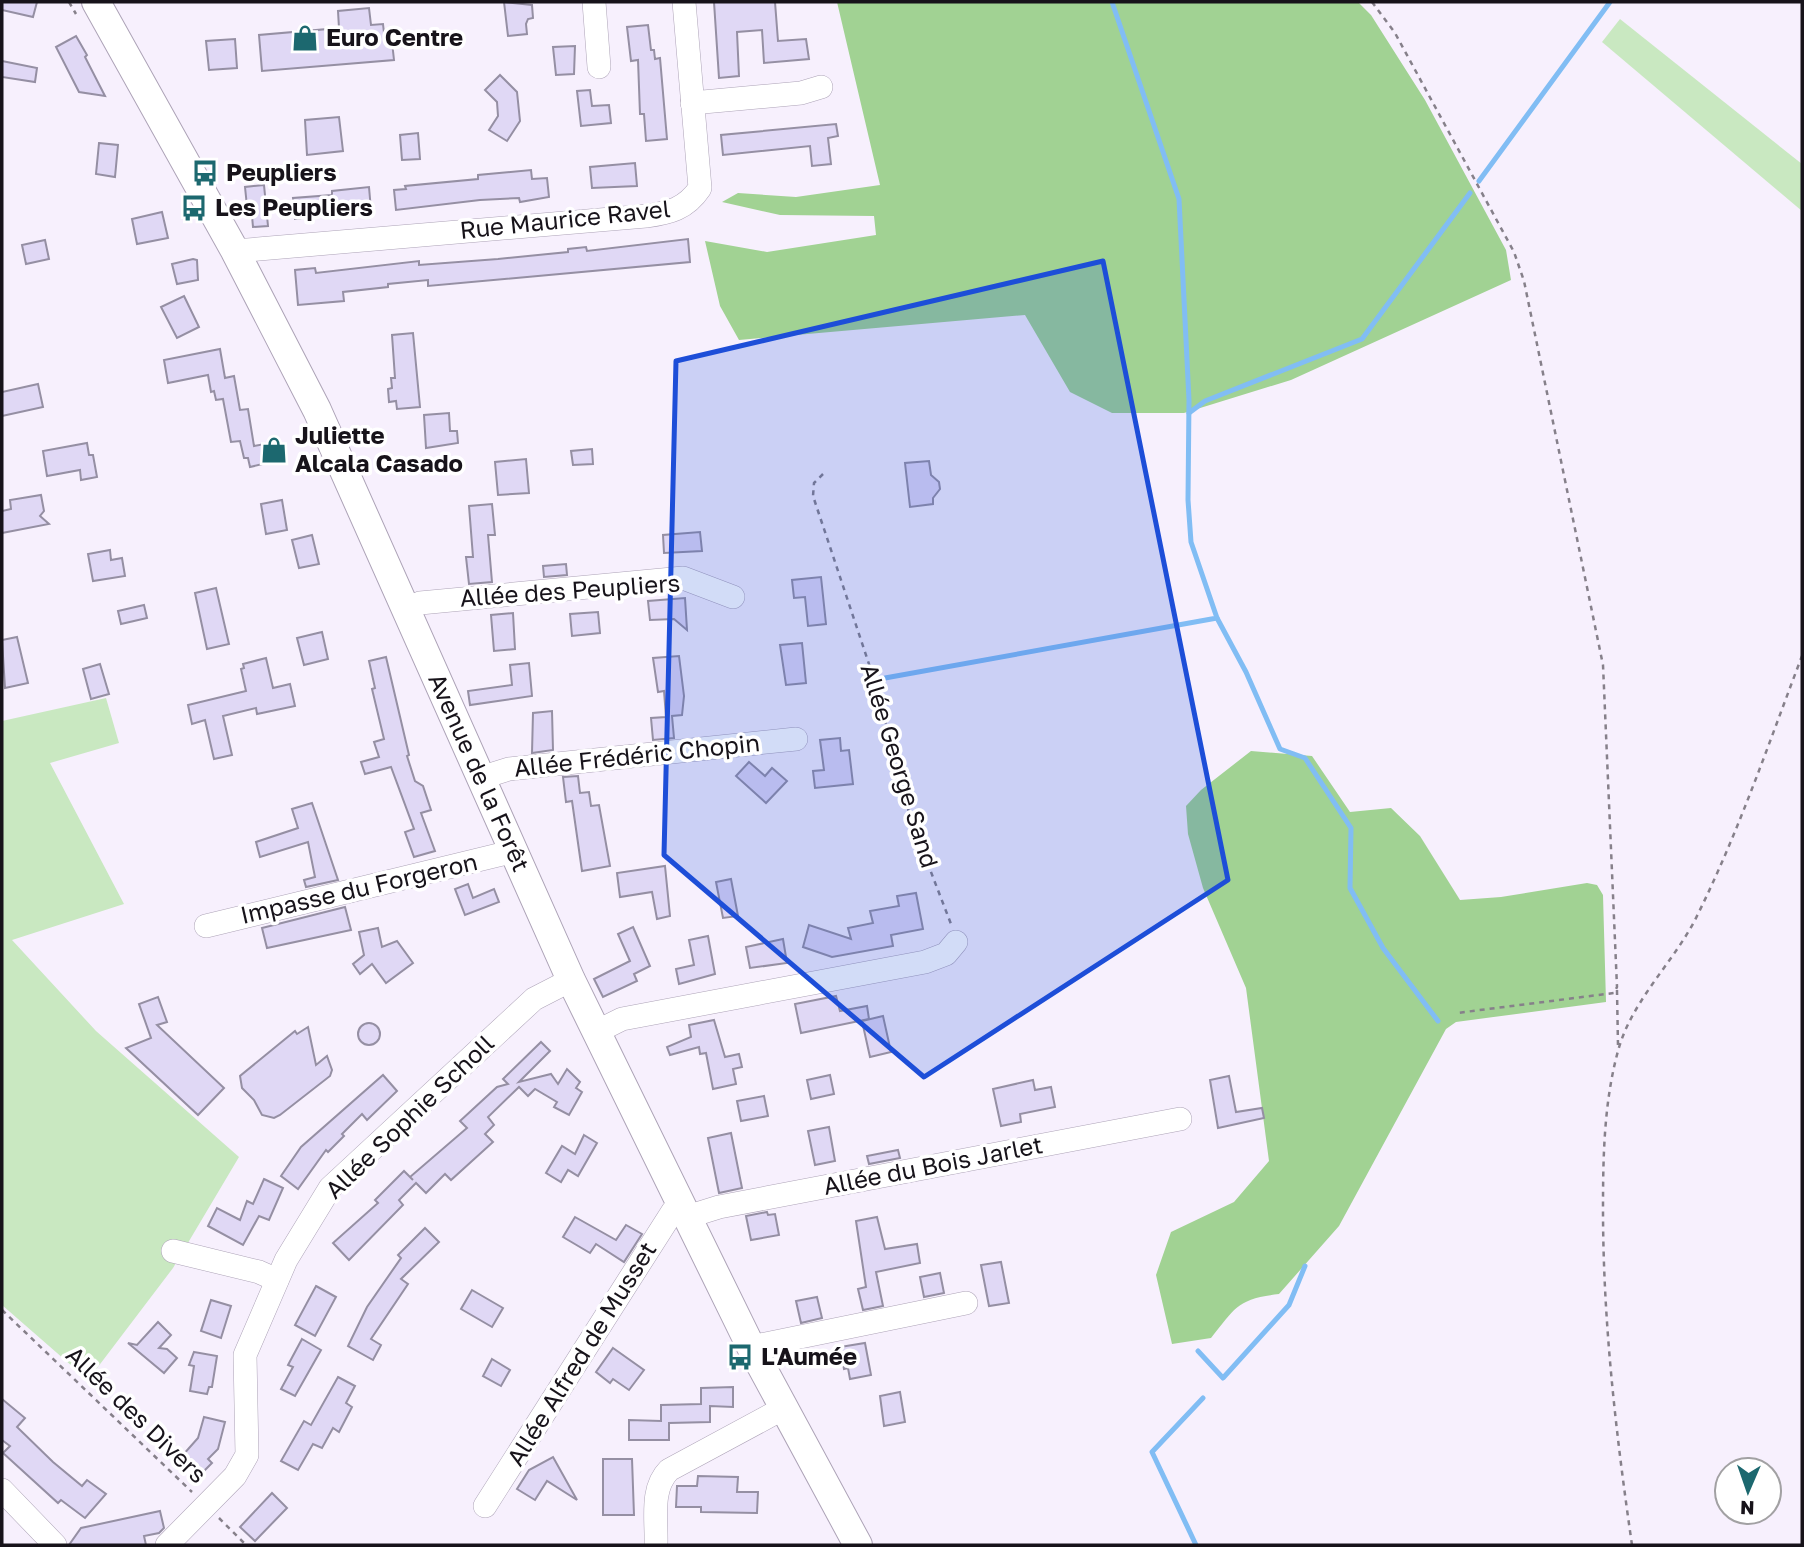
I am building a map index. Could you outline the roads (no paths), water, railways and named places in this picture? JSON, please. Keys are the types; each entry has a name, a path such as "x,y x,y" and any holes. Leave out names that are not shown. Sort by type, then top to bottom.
{"main road":[{"name":"Avenue de la Forêt","path":"96,2 235,251 317,410 511,852 571,980 751,1347 858,1545"}],"street":[{"path":"594,2 599,67"},
{"name":"Rue Maurice Ravel","path":"235,251 666,213 691,201 699,188 684,2"},
{"path":"692,103 800,93 821,86"},
{"name":"Allée des Peupliers","path":"405,608 420,603 684,578 733,597"},
{"name":"Allée Frédéric Chopin","path":"480,778 522,768 796,739"},
{"name":"Impasse du Forgeron","path":"206,926 511,852"},
{"path":"596,1032 622,1018 925,962 946,954 956,942"},
{"name":"Allée Sophie Scholl","path":"167,1545 235,1476 247,1455 245,1356 277,1280 330,1188 534,999 571,980"},
{"name":"Allée du Bois Jarlet","path":"685,1212 1180,1119"},
{"name":"Allée Alfred de Musset","path":"485,1506 673,1211 685,1212"},
{"path":"173,1251 259,1272 277,1280"},
{"path":"751,1347 966,1303"},
{"path":"656,1545 656,1492 661,1477 669,1470 783,1408"},
{"path":"2,1490 55,1545"}],"waterway":[{"path":"885,678 1217,618 1191,542 1188,500 1189,400 1179,199 1112,2"},
{"path":"1479,181 1610,2"},
{"path":"1189,413 1205,401 1362,339 1470,193"},
{"path":"1217,618 1246,672 1280,749 1305,758 1351,828 1350,888 1383,948 1438,1021"},
{"path":"1198,1351 1223,1378 1289,1305 1305,1266"},
{"path":"1196,1545 1152,1452 1203,1398"}],"place":[{"name":"Euro Centre","path":"305,38"},
{"name":"Peupliers","path":"205,173"},
{"name":"Les Peupliers","path":"194,208"},
{"name":"Juliette Alcala Casado","path":"274,450"},
{"name":"L'Aumée","path":"740,1357"}]}
